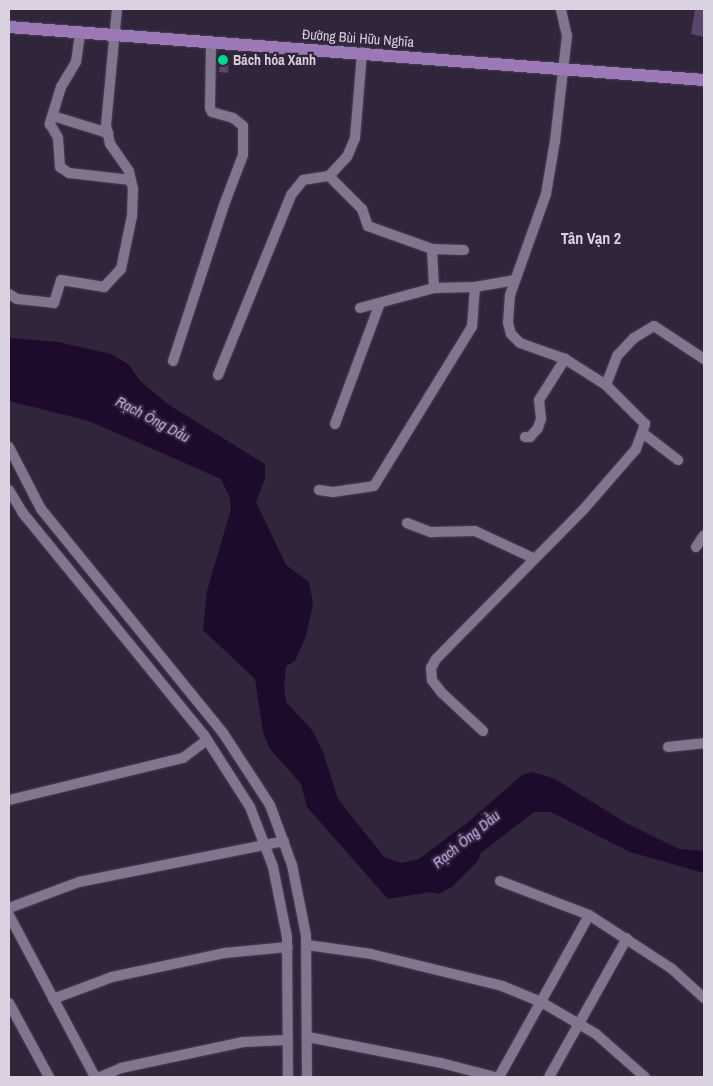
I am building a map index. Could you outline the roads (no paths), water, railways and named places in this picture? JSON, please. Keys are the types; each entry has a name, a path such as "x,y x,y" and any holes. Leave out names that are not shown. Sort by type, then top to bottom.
{"main road":[{"name":"Đường Bùi Hữu Nghĩa","path":"9,26 80,34 362,52 704,80"}],"street":[{"path":"9,294 17,299 54,303 61,280 104,287 111,283 121,269 132,216 131,180 110,144 106,116 117,36 117,9"},
{"path":"483,731 442,693 432,680 431,668 436,659 583,510 636,448 644,434 646,424 606,384 565,359 520,343 511,334 507,313 515,280 546,194 565,69 567,36 561,9"},
{"path":"80,34 76,62 60,88 50,124 58,138 60,167 69,173 131,180"},
{"path":"173,361 224,204 243,155 243,126 210,108 211,43"},
{"path":"218,375 291,195 303,180 328,176 342,162 355,138 362,52"},
{"path":"53,116 108,133"},
{"path":"328,176 362,209 368,226 432,249 464,250"},
{"path":"432,249 434,288"},
{"path":"360,308 434,288 474,287 515,280"},
{"path":"319,490 333,492 374,486 472,327 474,287"},
{"path":"335,424 380,303"},
{"path":"606,384 617,356 634,338 654,326 704,359"},
{"path":"525,437 530,437 538,428 541,419 539,400 565,359"},
{"path":"644,434 678,460"},
{"path":"9,447 41,509 223,733 266,797 294,870 307,945 307,1077"},
{"path":"9,490 53,550 207,740 246,799 274,872 288,947 288,1077"},
{"path":"407,524 431,532 475,531 534,558"},
{"path":"696,547 704,535"},
{"path":"53,550 65,538"},
{"path":"9,800 183,758 207,740"},
{"path":"668,747 704,743"},
{"path":"9,908 79,882 284,841"},
{"path":"500,881 589,915 672,969 704,998"},
{"path":"9,915 95,1077"},
{"path":"308,1037 442,1063 497,1077 589,915"},
{"path":"549,1077 627,938"},
{"path":"307,945 371,954 481,979 541,1002 579,1023 611,1045 645,1077"},
{"path":"53,999 112,977 242,950 288,947"},
{"path":"9,1003 12,1019 49,1077"},
{"path":"100,1077 121,1068 243,1042 288,1040"}],"water":[{"name":"Rạch Ông Dầu","path":"9,338 58,342 111,354 128,364 140,381 169,405 265,464 265,479 256,502 286,565 309,582 313,603 306,636 295,661 286,666 284,685 286,702 312,730 323,752 338,799 384,857 402,863 419,859 467,823 522,775 533,772 555,779 626,823 679,849 704,851 704,873 630,852 551,812 534,812 481,853 477,862 452,887 439,894 430,892 388,899 307,807 301,784 270,749 263,732 255,679 203,630 207,591 231,509 230,498 221,479 89,421 9,401"}],"place":[{"name":"Bách hóa Xanh","path":"223,60"}],"district":[{"name":"Tân Vạn 2","path":"591,238"}]}
